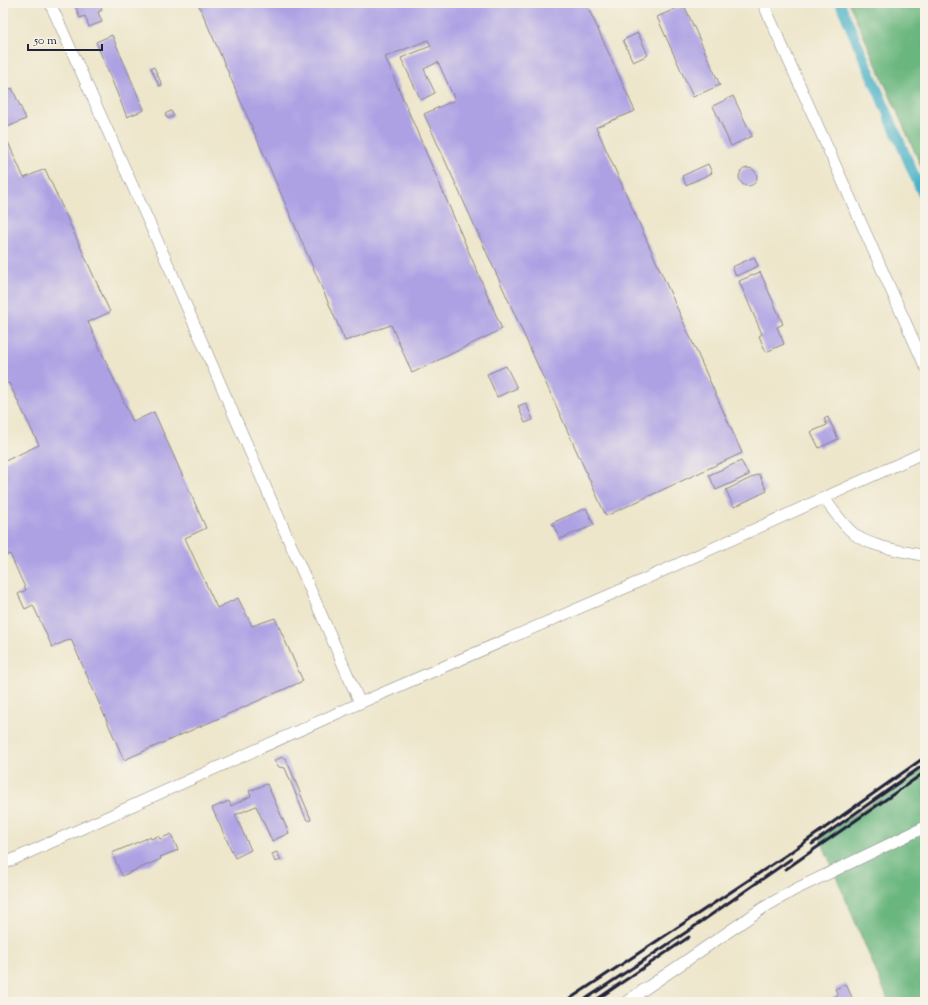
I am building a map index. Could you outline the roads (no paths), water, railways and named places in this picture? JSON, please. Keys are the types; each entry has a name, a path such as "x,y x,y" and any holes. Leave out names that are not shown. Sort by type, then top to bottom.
{"street":[{"path":"50,3 168,264 360,704"},
{"path":"764,3 925,366"},
{"path":"3,864 360,704 614,593 925,452"},
{"path":"824,498 854,534 865,541 925,556"},
{"path":"626,1002 764,908 794,890 925,827"}],"waterway":[{"path":"840,3 925,200"}],"railway":[{"path":"565,1002 788,854 925,757"},
{"path":"812,844 925,764"},
{"path":"786,869 925,772"},
{"path":"581,1002 688,931 791,859"},
{"path":"593,1002 689,937"}]}
